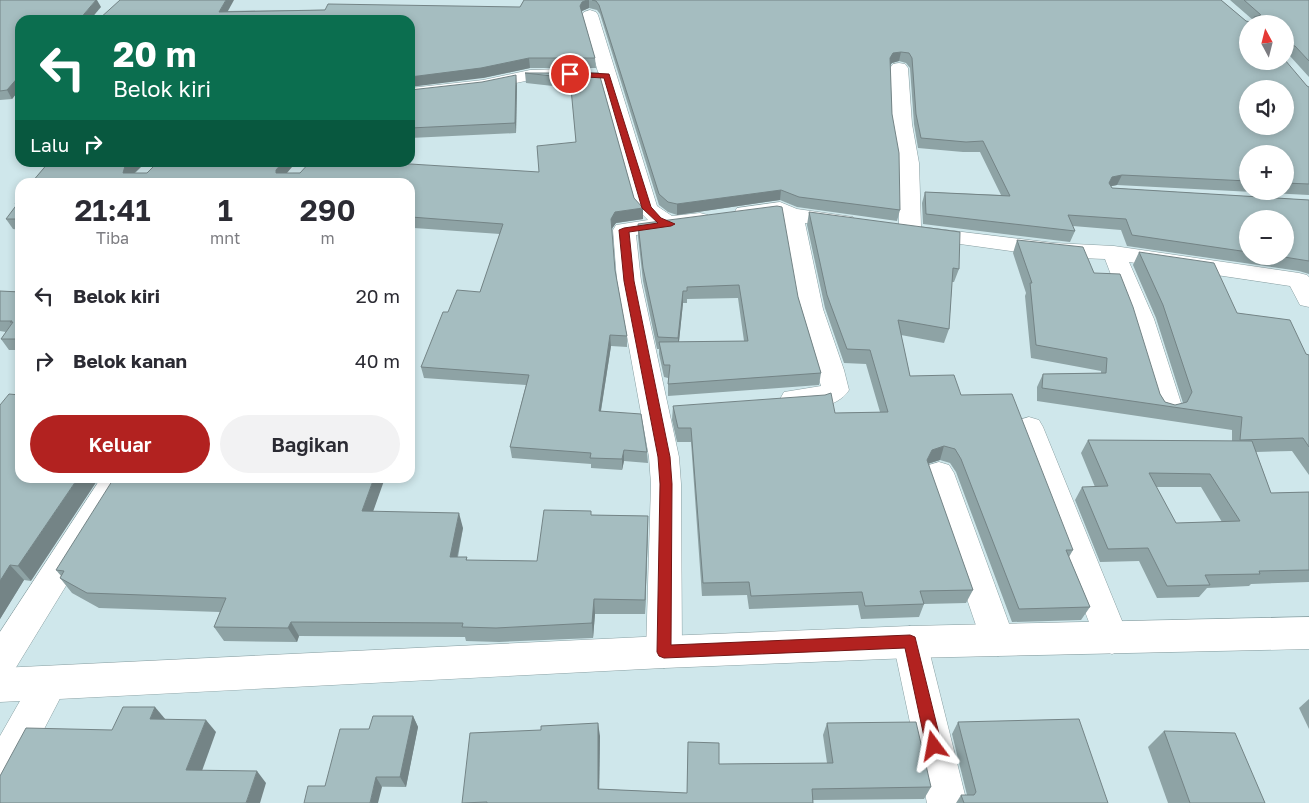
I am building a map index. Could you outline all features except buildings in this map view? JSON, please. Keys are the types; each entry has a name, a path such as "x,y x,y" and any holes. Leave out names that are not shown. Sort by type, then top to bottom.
{"street":[{"path":"590,14 591,75 647,208 658,220 671,224"},
{"path":"898,68 902,124 909,163 901,230 1054,250 1114,253 1299,280 1309,298"},
{"path":"415,93 483,85 530,75 591,75"},
{"path":"664,652 665,408 629,281 624,230 780,209 792,215 866,224"},
{"path":"773,401 822,397 835,390 835,380 819,340 804,281 792,215"},
{"path":"1114,253 1141,319 1168,406"},
{"path":"1028,427 1112,638"},
{"path":"939,473 998,640"},
{"path":"0,662 114,483"},
{"path":"0,685 664,652 910,642 1309,633"},
{"path":"910,642 946,803"},
{"path":"0,773 50,683"}],"route":[{"path":"570,74 607,76 647,208 658,220 671,224 624,230 629,281 664,457 666,484 664,652 910,642 934,746"}]}
